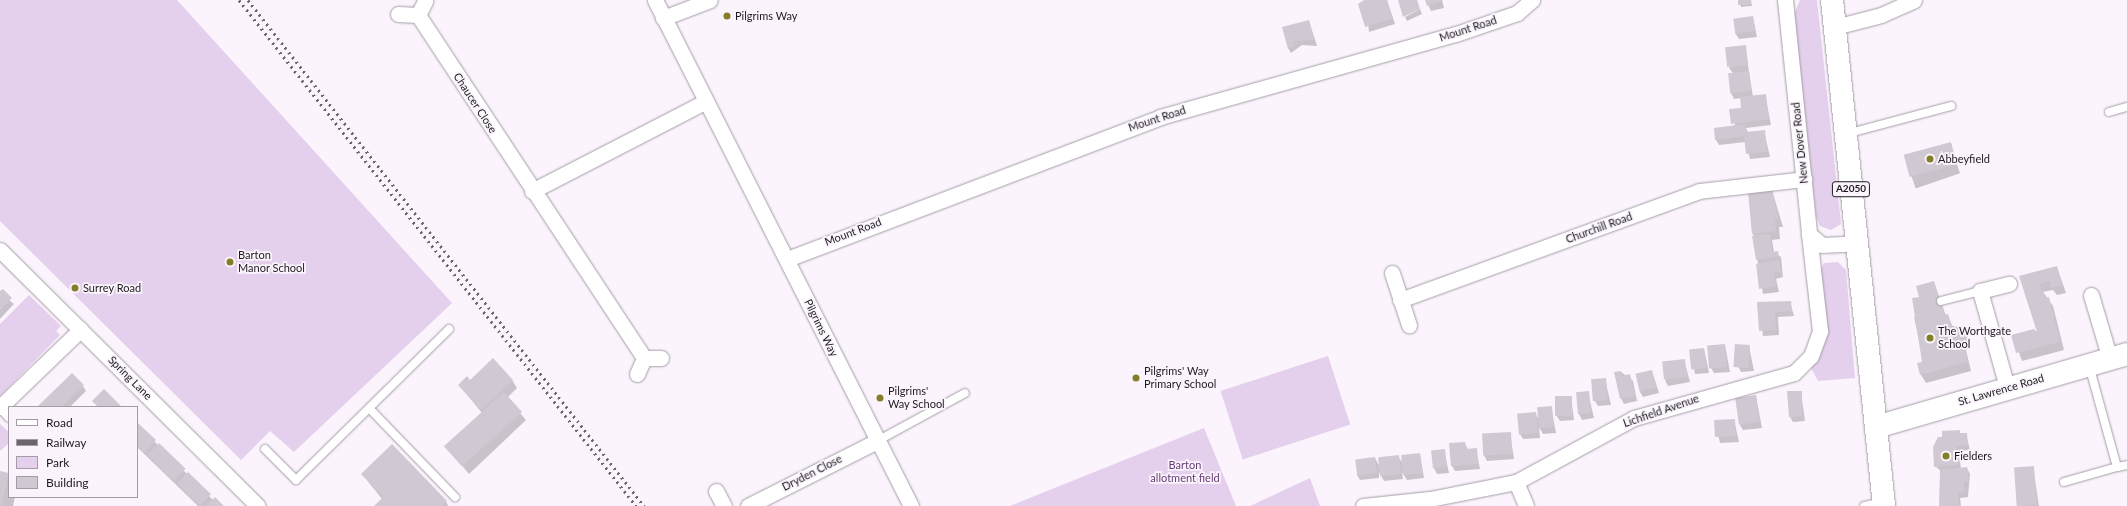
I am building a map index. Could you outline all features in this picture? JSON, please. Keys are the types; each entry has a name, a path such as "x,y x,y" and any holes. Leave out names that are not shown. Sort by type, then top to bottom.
{"main road":[{"name":"A2050","path":"1832,0 1876,427 1877,505"},
{"name":"St. Lawrence Road","path":"1876,427 2007,387 2118,356"}],"street":[{"name":"Pilgrims Way","path":"655,0 911,506"},
{"path":"663,18 710,0"},
{"name":"Mount Road","path":"787,259 1160,116 1456,34 1517,13 1532,0"},
{"name":"New Dover Road","path":"1785,0 1809,234"},
{"path":"1835,27 1881,15 1914,0"},
{"path":"398,14 418,15 425,1"},
{"name":"Chaucer Close","path":"418,15 532,191 644,358"},
{"path":"532,191 706,101"},
{"name":"Churchill Road","path":"1400,300 1699,191 1804,178"},
{"path":"1809,234 1822,244 1857,243"},
{"name":"Lichfield Avenue","path":"1363,506 1384,505 1516,482 1634,418 1715,393 1784,379 1794,373 1811,356 1820,331 1815,274 1809,234"},
{"name":"Lichfield Avenue","path":"1815,274 1822,244"},
{"name":"Spring Lane","path":"0,250 258,506"},
{"path":"1392,273 1409,325"},
{"path":"2007,387 1980,291 2009,284"},
{"path":"2091,295 2118,356"},
{"path":"0,408 81,329"},
{"path":"637,374 644,358 661,358"},
{"name":"Dryden Close","path":"748,506 877,441"},
{"path":"1516,482 1526,506"},
{"path":"716,492 724,506"}],"lane":[{"path":"1846,135 1951,106"},
{"path":"2109,112 2127,108"},
{"path":"1941,301 1980,291"},
{"path":"265,449 296,480 449,329"},
{"path":"2089,364 2117,467"},
{"path":"877,441 965,393"},
{"path":"0,408 8,417"},
{"path":"369,408 455,497"},
{"path":"2064,482 2127,465"}],"green space":[{"name":"Barton Manor School","path":"0,0 177,0 452,303 294,452 270,431 241,460 0,221"},
{"path":"1800,0 1817,0 1841,224 1831,230 1820,226 1816,217 1794,14"},
{"path":"1838,262 1846,270 1855,378 1818,381 1811,368 1826,338 1821,269 1824,263"},
{"path":"29,295 61,326 56,331 60,335 0,396 0,324"},
{"path":"1328,356 1350,424 1243,459 1221,391"},
{"path":"0,424 8,431 8,444 0,451"},
{"name":"Barton allotment field","path":"1204,428 1236,506 1010,506"},
{"path":"1310,478 1320,506 1250,506 1282,491"}],"building":[{"path":"1364,0 1387,0 1392,19 1365,27 1358,4"},
{"path":"1398,0 1417,0 1420,9 1403,17"},
{"path":"1425,0 1441,0 1441,2 1427,6"},
{"path":"1738,0 1751,0 1751,4 1738,5"},
{"path":"1753,16 1755,31 1735,34 1733,19"},
{"path":"1309,20 1314,40 1294,41 1295,46 1288,49 1282,27"},
{"path":"1746,45 1748,65 1727,67 1725,47"},
{"path":"1749,71 1751,91 1730,93 1728,73"},
{"path":"1766,94 1769,119 1731,124 1729,109 1741,108 1740,97"},
{"path":"1745,124 1746,132 1765,130 1767,152 1746,154 1744,136 1715,140 1714,128"},
{"name":"Abbeyfield","path":"1951,142 1957,164 1910,177 1904,155"},
{"path":"1772,189 1779,219 1775,219 1776,231 1752,234 1748,192"},
{"path":"1770,234 1772,252 1778,251 1779,257 1756,260 1752,236"},
{"path":"1779,260 1781,272 1774,273 1776,286 1759,289 1756,264"},
{"path":"2057,266 2062,285 2051,288 2049,281 2039,284 2045,298 2049,297 2060,342 2016,353 2011,335 2034,329 2037,332 2019,276"},
{"path":"1934,281 1944,315 1948,314 1952,326 1964,328 1967,340 1962,342 1968,362 1920,375 1917,363 1922,362 1912,298 1919,297 1916,286"},
{"path":"3,289 12,298 0,310 0,291"},
{"path":"1791,301 1792,311 1775,312 1776,330 1759,331 1757,302"},
{"path":"1725,344 1727,367 1709,368 1707,346"},
{"path":"1735,344 1750,345 1748,368 1733,367"},
{"path":"1704,348 1706,368 1691,369 1689,350"},
{"path":"493,358 513,380 481,410 458,385 467,376 470,380"},
{"path":"1685,359 1687,377 1664,379 1662,361"},
{"path":"1652,370 1656,388 1639,391 1635,374"},
{"path":"1621,371 1622,376 1630,374 1635,396 1620,399 1614,372"},
{"path":"72,373 84,385 63,406 38,406"},
{"path":"1606,378 1608,400 1593,401 1591,379"},
{"path":"104,389 121,406 97,406 92,401"},
{"path":"1589,391 1591,413 1578,414 1576,392"},
{"path":"1787,391 1802,391 1802,416 1789,417"},
{"path":"504,392 522,412 462,466 444,446"},
{"path":"1756,395 1760,422 1739,425 1735,398"},
{"path":"1555,396 1572,396 1572,416 1555,416"},
{"path":"1552,406 1554,427 1539,428 1537,407"},
{"path":"1536,412 1538,433 1519,435 1517,414"},
{"path":"1735,419 1736,436 1715,437 1714,420"},
{"path":"138,423 156,440 144,453 138,447"},
{"name":"Fielders","path":"1960,430 1960,433 1967,433 1968,445 1957,446 1958,465 1934,467 1933,447 1938,437 1942,437 1942,431"},
{"path":"1511,432 1512,454 1483,455 1482,434"},
{"path":"1465,442 1466,449 1477,448 1478,464 1451,466 1449,443"},
{"path":"159,443 186,469 174,481 147,455"},
{"path":"392,444 447,501 441,506 374,506 383,497 361,474"},
{"path":"1445,449 1447,467 1433,468 1431,450"},
{"path":"1420,453 1422,473 1403,475 1401,455"},
{"path":"1399,455 1401,474 1380,476 1378,457"},
{"path":"1375,457 1377,473 1357,475 1355,459"},
{"path":"2034,466 2037,505 2017,506 2014,467"},
{"path":"1967,467 1969,482 1964,482 1965,492 1958,493 1959,506 1939,506 1940,470"},
{"path":"0,471 8,473 1,506 0,506"},
{"path":"188,472 211,494 200,506 177,484"},
{"path":"215,497 224,506 206,506"}],"railway":[{"path":"239,0 636,506"},
{"path":"248,0 644,506"}],"place":[{"name":"Pilgrims Way","path":"727,16"},
{"name":"Abbeyfield","path":"1930,159"},
{"name":"Barton Manor School","path":"230,262"},
{"name":"Surrey Road","path":"75,288"},
{"name":"The Worthgate School","path":"1930,338"},
{"name":"Pilgrims' Way Primary School","path":"1136,378"},
{"name":"Pilgrims' Way School","path":"880,398"},
{"name":"Fielders","path":"1946,456"}]}
